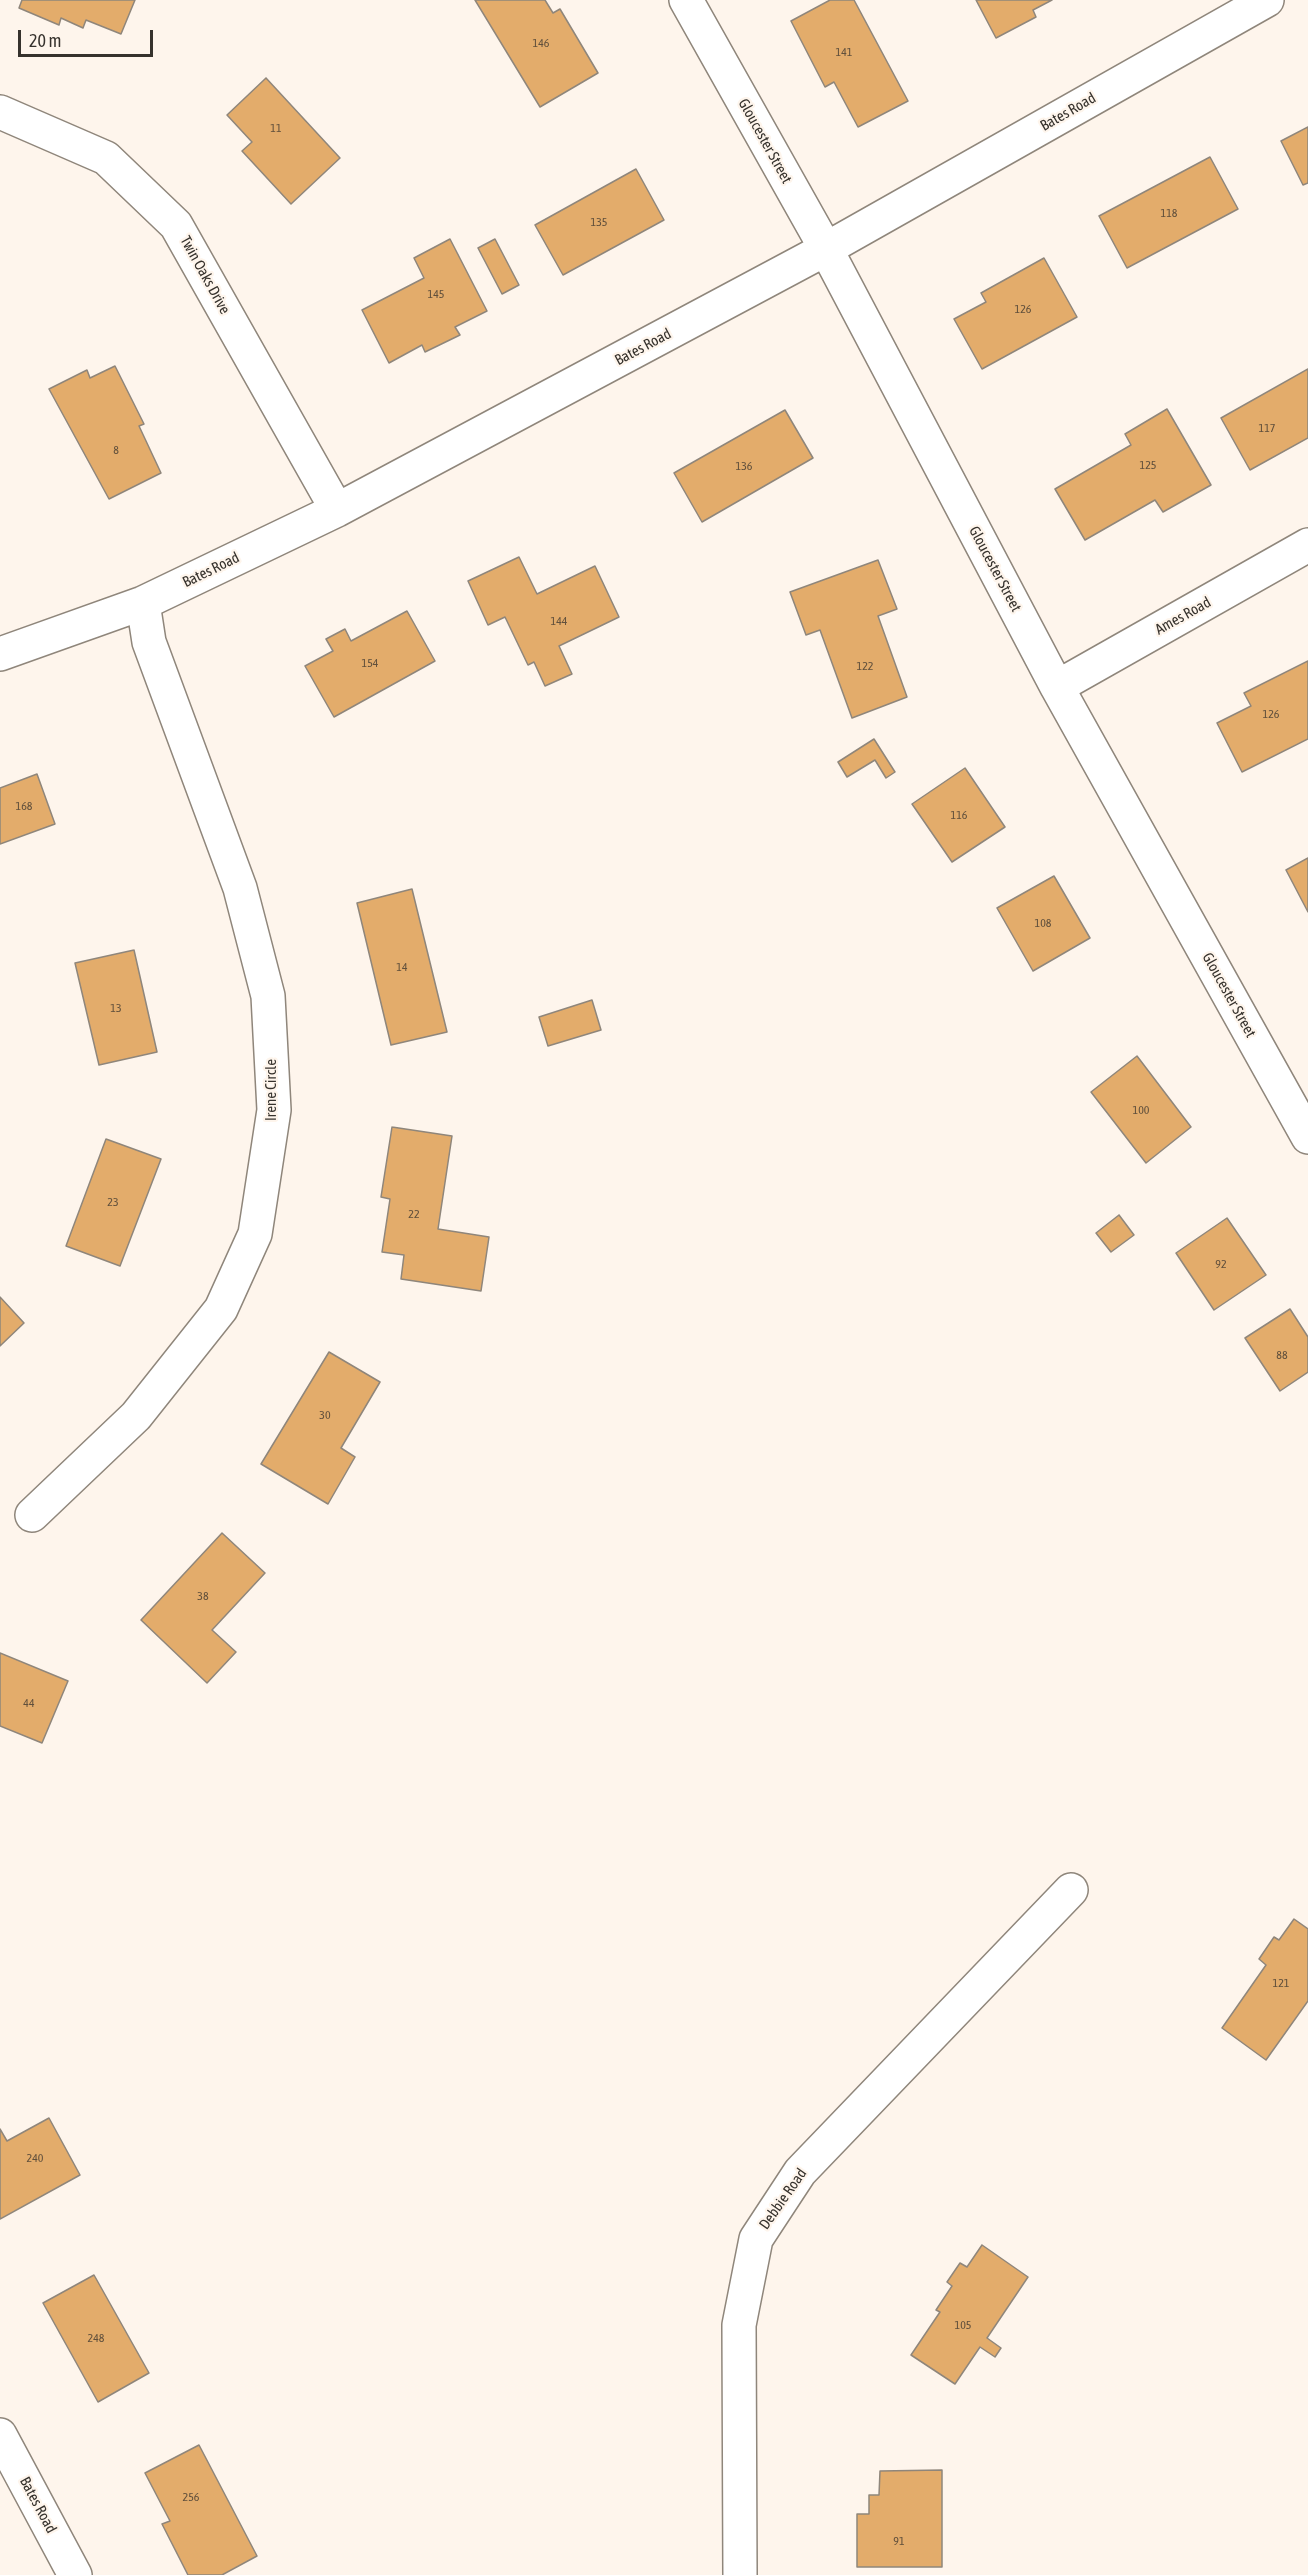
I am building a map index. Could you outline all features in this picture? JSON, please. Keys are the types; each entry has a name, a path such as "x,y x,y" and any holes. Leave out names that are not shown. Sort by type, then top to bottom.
{"street":[{"name":"Gloucester Street","path":"686,0 826,249 1057,687 1308,1137"},
{"name":"Bates Road","path":"0,654 143,603 337,510 826,249 1267,0"},
{"name":"Twin Oaks Drive","path":"0,112 106,158 176,225 337,510"},
{"name":"Ames Road","path":"1057,687 1308,545"},
{"name":"Irene Circle","path":"32,1515 136,1416 221,1309 255,1234 274,1110 268,996 243,899 149,642 143,603"},
{"name":"Debbie Road","path":"740,2575 740,2325 756,2239 800,2172 1071,1890"},
{"name":"Bates Road","path":"0,2435 75,2575"}],"building":[{"path":"22,0 135,0 121,34 86,20 83,28 61,18 59,25 19,8"},
{"path":"475,0 545,0 553,13 560,9 598,73 540,107"},
{"path":"830,0 854,0 908,101 858,127 834,82 825,87 791,21"},
{"path":"976,0 1052,0 1033,10 1036,17 996,38"},
{"path":"266,78 340,158 291,204 242,151 252,142 227,115"},
{"path":"1308,127 1308,183 1303,185 1281,141"},
{"path":"1210,157 1238,209 1127,268 1099,216"},
{"path":"636,169 664,220 563,275 535,225"},
{"path":"450,239 487,311 455,327 460,335 425,352 422,345 389,363 362,310 424,278 414,258"},
{"path":"495,239 519,285 502,294 478,248"},
{"path":"1044,258 1077,317 982,369 954,319 986,302 981,293"},
{"path":"115,366 144,424 139,426 161,473 109,499 49,389 87,370 90,378"},
{"path":"1308,369 1308,438 1250,470 1221,418"},
{"path":"1167,409 1211,485 1163,512 1155,500 1085,540 1055,489 1131,445 1125,434"},
{"path":"785,410 813,458 702,522 674,473"},
{"path":"519,557 537,594 595,566 619,617 559,646 572,674 545,686 534,662 528,665 505,617 488,625 468,581"},
{"path":"878,560 897,609 878,616 907,697 852,718 820,630 806,635 790,592"},
{"path":"407,611 435,661 334,717 305,666 333,651 326,639 345,629 351,641"},
{"path":"1308,661 1308,739 1242,772 1217,723 1251,706 1244,693"},
{"path":"874,739 895,772 886,778 875,760 847,777 838,762"},
{"path":"965,768 1005,827 952,862 912,804"},
{"path":"37,774 55,824 0,844 0,788"},
{"path":"1308,858 1308,912 1286,870"},
{"path":"1054,876 1090,938 1033,971 997,908"},
{"path":"412,889 447,1032 391,1045 357,903"},
{"path":"134,950 157,1052 99,1065 75,963"},
{"path":"592,1000 601,1030 548,1046 539,1017"},
{"path":"1137,1056 1191,1127 1146,1163 1091,1092"},
{"path":"392,1127 452,1136 438,1229 489,1237 481,1291 401,1279 404,1255 382,1252 390,1199 381,1197"},
{"path":"106,1139 161,1159 120,1266 66,1246"},
{"path":"1119,1215 1134,1235 1111,1252 1096,1233"},
{"path":"1227,1218 1266,1275 1214,1310 1176,1253"},
{"path":"0,1297 24,1323 0,1346"},
{"path":"1290,1309 1308,1337 1308,1372 1280,1391 1245,1338"},
{"path":"329,1352 380,1382 341,1448 355,1457 328,1504 261,1464"},
{"path":"222,1533 265,1573 212,1630 236,1652 207,1683 141,1620"},
{"path":"0,1653 68,1681 42,1743 0,1726"},
{"path":"1294,1919 1308,1929 1308,2001 1266,2060 1222,2028 1266,1965 1259,1959 1274,1937 1279,1940"},
{"path":"49,2118 80,2175 0,2219 0,2129 7,2141"},
{"path":"982,2245 1028,2277 987,2338 1001,2348 995,2357 980,2347 955,2384 911,2355 940,2312 936,2310 952,2286 947,2282 960,2263 967,2267"},
{"path":"94,2275 149,2373 98,2402 43,2303"},
{"path":"199,2445 257,2556 222,2575 188,2575 162,2524 170,2521 145,2473"},
{"path":"942,2470 942,2567 857,2567 857,2514 869,2514 869,2495 879,2495 880,2471"}]}
